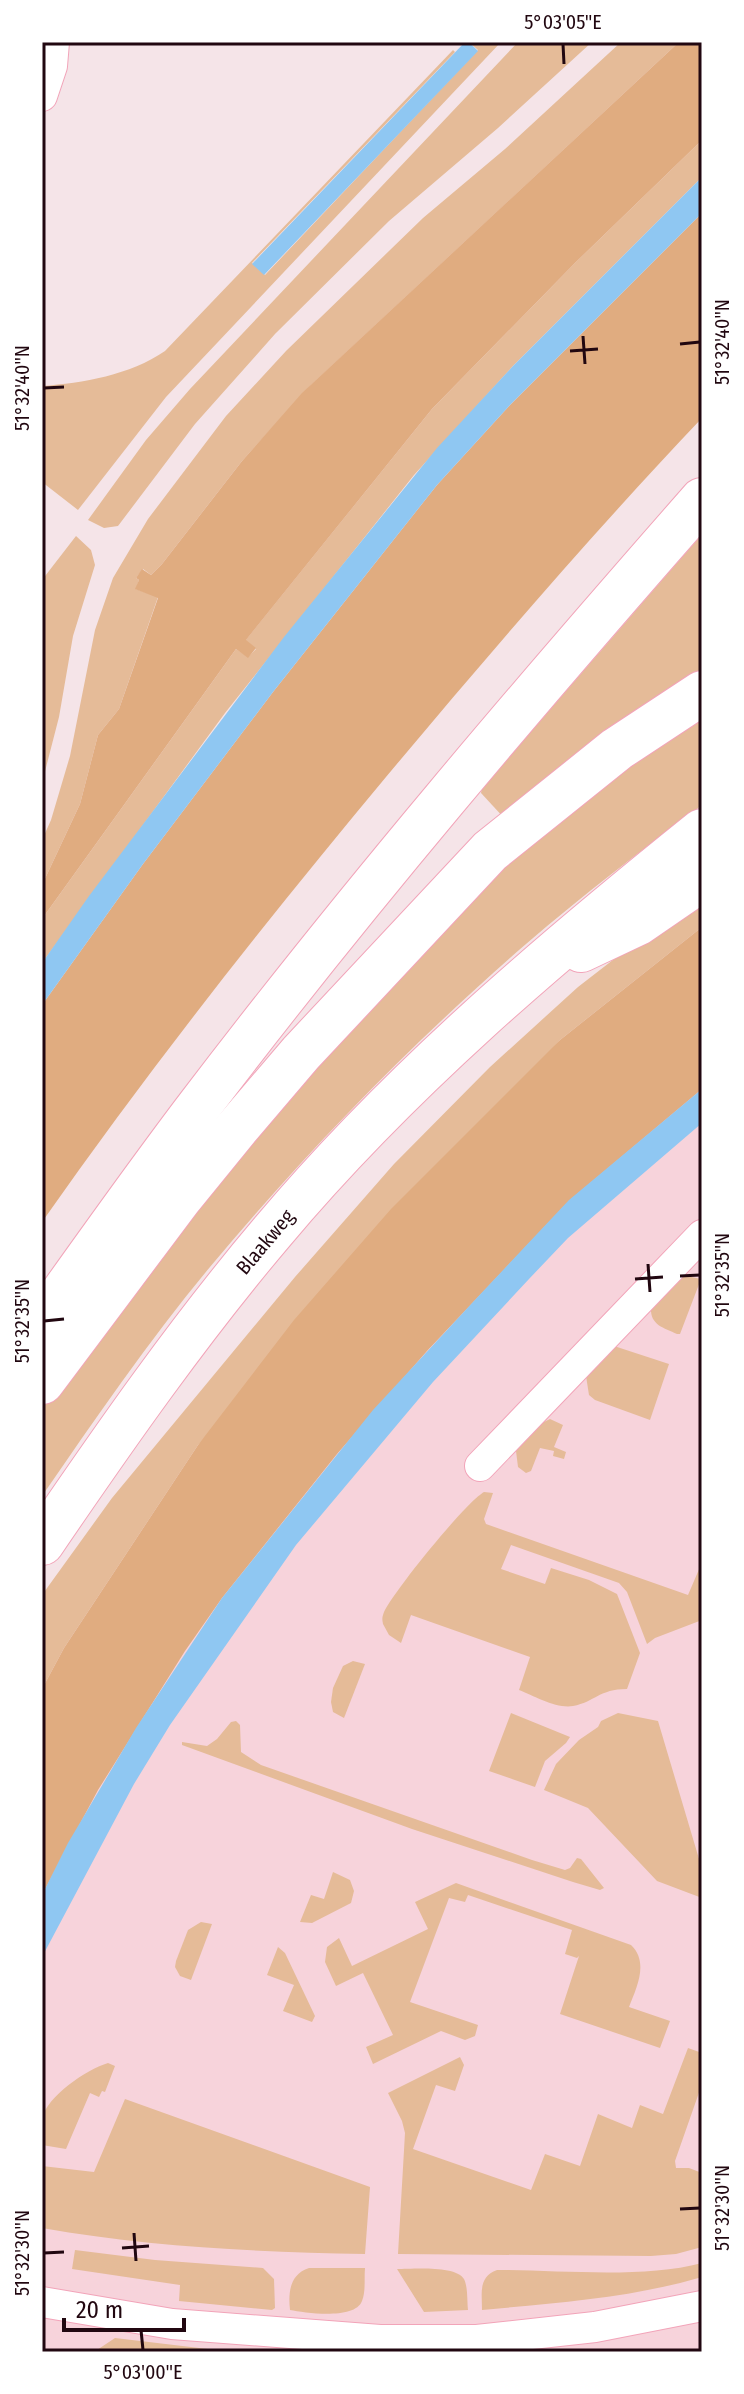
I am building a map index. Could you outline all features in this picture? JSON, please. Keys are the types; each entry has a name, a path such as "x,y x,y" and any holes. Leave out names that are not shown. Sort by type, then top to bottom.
{"main road":[{"path":"42,1322 164,1153 281,1000 526,701 702,500"},
{"path":"42,1382 180,1198 237,1128 301,1053 490,851 617,749 702,693"},
{"path":"528,975 702,831"},
{"path":"528,975 638,923 702,879"},
{"name":"Blaakweg","path":"42,1543 175,1354 273,1231 337,1159 428,1067 528,975"}],"street":[{"path":"42,96 52,66 54,42"},
{"path":"480,1466 702,1235"},
{"path":"42,2302 172,2324 380,2346 565,2331 702,2306"}],"shaded area":[{"path":"469,42 501,42 166,397 78,510 42,482 42,386 74,383 122,372 165,351 453,50 455,52 252,263 265,275 478,50"},
{"path":"518,42 592,42 389,221 275,334 195,424 118,526 104,528 88,520 146,440 190,389"},
{"path":"621,42 679,42 311,385 242,461 162,564 151,575 143,569 136,578 139,580 136,589 158,597 119,709 98,735 80,804 42,885 42,840 70,756 95,630 113,578 148,519 226,416 286,351 423,218 505,149"},
{"path":"679,42 702,42 702,140 575,263 432,409 246,640 256,648 248,658 236,649 42,919 42,885 80,804 98,735 119,709 158,598 135,589 139,580 136,578 142,569 151,575 162,564 242,461 302,393"},
{"path":"702,140 702,177 513,366 414,475 225,713 42,963 42,919 236,649 248,657 256,649 245,641 432,409 575,263"},
{"path":"702,213 702,418 541,595 341,831 167,1051 42,1222 42,1005 143,864 273,692 437,485 510,405"},
{"path":"702,534 702,674 505,819 481,793 482,788"},
{"path":"76,536 91,550 95,565 73,636 59,717 42,783 42,580"},
{"path":"702,713 702,805 526,944 442,1020 322,1140 187,1295 42,1496 42,1407 99,1328 259,1122 507,862 565,812"},
{"path":"702,891 702,927 560,1040 198,1445 64,1648 42,1689 42,1595 112,1498 295,1277 394,1164 490,1067 578,987"},
{"path":"702,927 702,1089 569,1201 427,1351 337,1454 222,1598 185,1651 98,1790 42,1895 42,1689 64,1648 198,1445 294,1320 391,1209 560,1040"},
{"path":"702,1078 702,2352 42,2352 42,1852 222,1570 615,1136"},
{"path":"682,1275 701,1279 680,1334 677,1334 655,1322 651,1308"},
{"path":"614,1346 669,1364 650,1420 589,1395 586,1376"},
{"path":"550,1419 563,1425 554,1447 566,1452 564,1459 553,1456 554,1451 540,1448 531,1471 526,1473 518,1467 516,1451 542,1423"},
{"path":"484,1492 493,1493 484,1519 486,1524 688,1595 702,1567 702,1620 647,1644 627,1592 619,1583 511,1545 501,1569 545,1584 551,1568 589,1580 617,1594 640,1653 627,1689 603,1693 573,1706 560,1706 519,1690 530,1657 411,1615 401,1643 389,1635 383,1624 384,1612 431,1548"},
{"path":"353,1661 365,1664 344,1718 333,1712 333,1688 343,1666"},
{"path":"511,1713 570,1737 545,1761 535,1787 489,1771"},
{"path":"618,1713 658,1721 702,1869 702,1898 657,1881 588,1808 544,1790 556,1764 579,1740 598,1727 601,1721"},
{"path":"236,1721 240,1725 241,1752 261,1765 565,1870 577,1858 581,1859 604,1888 600,1890 573,1882 412,1829 182,1745 182,1742 207,1746 231,1722"},
{"path":"333,1872 350,1880 354,1891 351,1903 312,1923 300,1922 311,1895 324,1899"},
{"path":"456,1883 631,1945 640,1967 629,2007 670,2021 660,2048 560,2014 579,1956 565,1954 572,1930 468,1895 465,1902 449,1898 410,2002 478,2025 475,2036 465,2040 441,2031 373,2064 366,2047 393,2035 363,1973 336,1986 325,1962 327,1947 339,1938 352,1966 428,1929 415,1902"},
{"path":"201,1922 212,1924 191,1980 180,1976 175,1967 176,1961 188,1930"},
{"path":"278,1947 285,1953 315,2016 312,2022 283,2011 294,1985 267,1975"},
{"path":"688,2048 702,2053 702,2084 675,2161 676,2168 689,2168 702,2173 702,2247 651,2256 398,2254 405,2133 388,2093 460,2057 464,2065 455,2091 436,2085 413,2149 531,2190 545,2154 580,2166 598,2114 632,2128 640,2105 663,2114"},
{"path":"108,2063 115,2066 105,2092 102,2091 99,2097 90,2093 66,2149 42,2145 42,2119 51,2102 89,2071"},
{"path":"125,2099 370,2187 365,2254 203,2247 122,2240 42,2228 42,2166 94,2172"},
{"path":"75,2250 263,2268 274,2279 275,2308 179,2301 180,2285 72,2269"},
{"path":"702,2263 702,2277 648,2290 482,2310 484,2281 497,2270 628,2272"},
{"path":"309,2268 365,2268 362,2301 358,2307 340,2313 290,2310 289,2297 294,2279"},
{"path":"397,2269 433,2269 459,2275 466,2286 468,2310 424,2312"},
{"path":"115,2338 233,2352 94,2352"}],"water":[{"path":"465,42 478,51 264,275 252,264"},
{"path":"702,177 702,213 510,405 437,485 273,692 143,864 42,1005 42,963 284,637 437,448 513,366"},
{"path":"702,1089 702,1123 568,1238 433,1382 296,1545 170,1725 134,1784 42,1957 42,1895 68,1843 136,1728 222,1598 373,1410 569,1200"}]}
